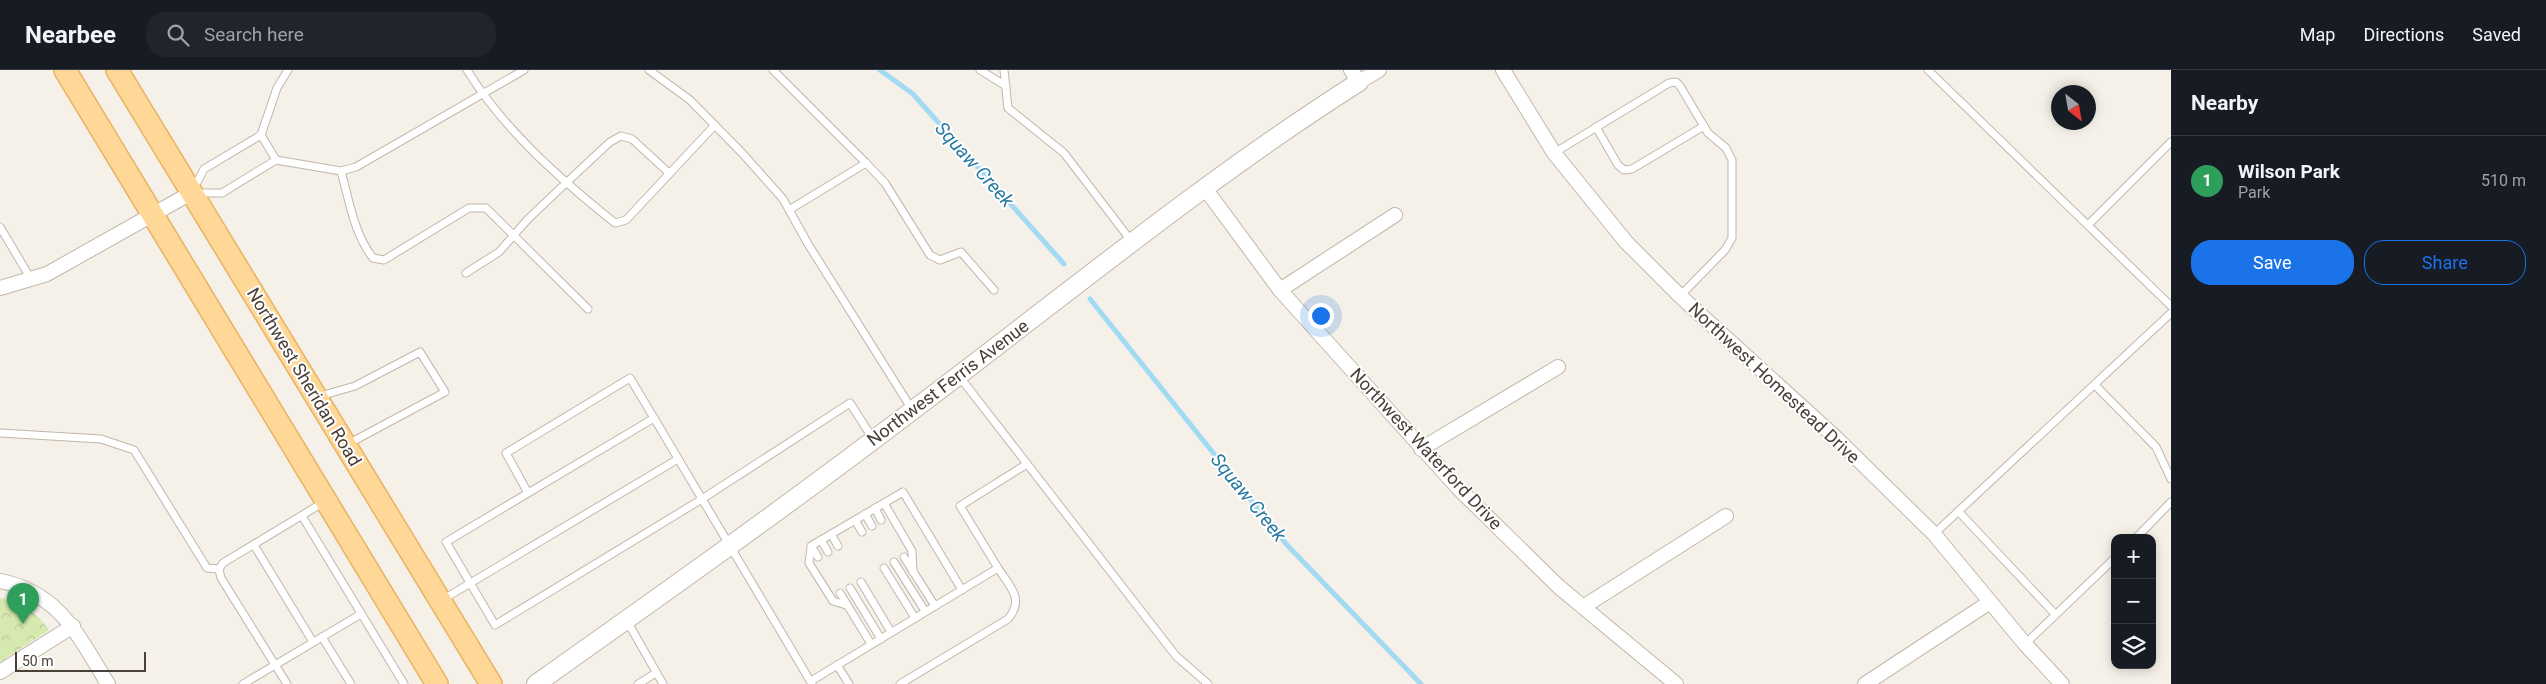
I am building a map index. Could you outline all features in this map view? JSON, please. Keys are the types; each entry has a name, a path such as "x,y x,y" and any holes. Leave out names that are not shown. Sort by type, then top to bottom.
{"main road":[{"path":"65,70 437,684"},
{"name":"Northwest Sheridan Road","path":"117,70 492,684"}],"street":[{"path":"1355,76 1379,70"},
{"name":"Northwest Homestead Drive","path":"1502,70 1554,153 1626,242 1680,296 1835,437 1934,534 2025,644 2062,684"},
{"name":"Northwest Ferris Avenue","path":"536,684 730,547 913,411 1204,187 1355,76"},
{"name":"Northwest Waterford Drive","path":"1204,187 1280,290 1421,449 1473,503 1583,607 1676,684"},
{"path":"0,288 47,274 191,193"},
{"path":"1280,290 1395,215"},
{"path":"1421,449 1558,367"},
{"path":"1583,607 1726,516"},
{"path":"0,581 16,584 46,599 72,626 108,684"},
{"path":"1865,684 1990,602"},
{"path":"0,672 72,626"}],"lane":[{"path":"191,193 204,169 261,135 277,88 288,70"},
{"path":"467,70 482,93 566,183 615,223 626,220 715,124"},
{"path":"191,193 222,192 276,160 341,171 356,167 524,70"},
{"path":"649,70 690,100 715,124 783,200 808,244 913,411"},
{"path":"773,70 885,183 921,245 930,255 940,260 961,252 994,290"},
{"path":"980,70 1006,86"},
{"path":"1004,70 1008,108 1064,152 1132,242"},
{"path":"1928,70 2171,306"},
{"path":"1554,153 1669,83 1676,82 1708,133 1726,148 1732,160 1732,238 1725,250 1680,296"},
{"path":"1596,127 1618,165 1624,170 1632,169 1704,126"},
{"path":"261,135 276,160"},
{"path":"466,273 499,252 566,183 610,142 622,136 632,139 669,173"},
{"path":"2088,225 2171,142"},
{"path":"789,210 866,163"},
{"path":"341,171 357,229 364,247 373,258 384,260 469,208 486,208 588,310"},
{"path":"0,227 31,279"},
{"path":"1934,534 2171,313"},
{"path":"316,397 355,386 420,352 445,392 345,445"},
{"path":"958,376 1176,656 1208,684"},
{"path":"528,493 506,453 630,378 811,682 998,568"},
{"path":"2094,385 2156,447 2171,479"},
{"path":"654,418 446,542 496,625 702,499 850,403 874,440"},
{"path":"0,433 101,439 134,450 207,568 219,569"},
{"path":"441,601 678,459"},
{"path":"900,684 1008,619 1016,610 1017,599 960,506 1027,464"},
{"path":"811,546 903,492 962,590"},
{"path":"287,684 220,578 219,569 223,563 327,501"},
{"path":"2140,534 2171,502"},
{"path":"884,503 912,551 913,572"},
{"path":"875,508 881,520"},
{"path":"1958,511 2055,614"},
{"path":"865,514 872,526"},
{"path":"302,516 404,684"},
{"path":"855,520 862,532"},
{"path":"831,534 838,546"},
{"path":"821,540 828,552"},
{"path":"254,545 313,642"},
{"path":"811,546 818,558"},
{"path":"811,546 809,563 833,601 846,605"},
{"path":"904,557 935,606"},
{"path":"894,562 925,611"},
{"path":"2025,644 2111,562"},
{"path":"884,568 915,618"},
{"path":"860,582 891,632"},
{"path":"850,588 881,638"},
{"path":"840,593 871,644"},
{"path":"243,684 361,614"},
{"path":"626,620 663,684"},
{"path":"322,637 351,684"},
{"path":"837,665 849,684"},
{"path":"638,684 656,673"}],"green space":[{"path":"0,598 22,605 39,618 49,630 0,662"}],"waterway":[{"name":"Squaw Creek","path":"880,70 913,94 1064,264"},
{"name":"Squaw Creek","path":"1090,299 1287,545 1421,684"}],"place":[{"name":"Wilson Park","path":"23,624"}]}
